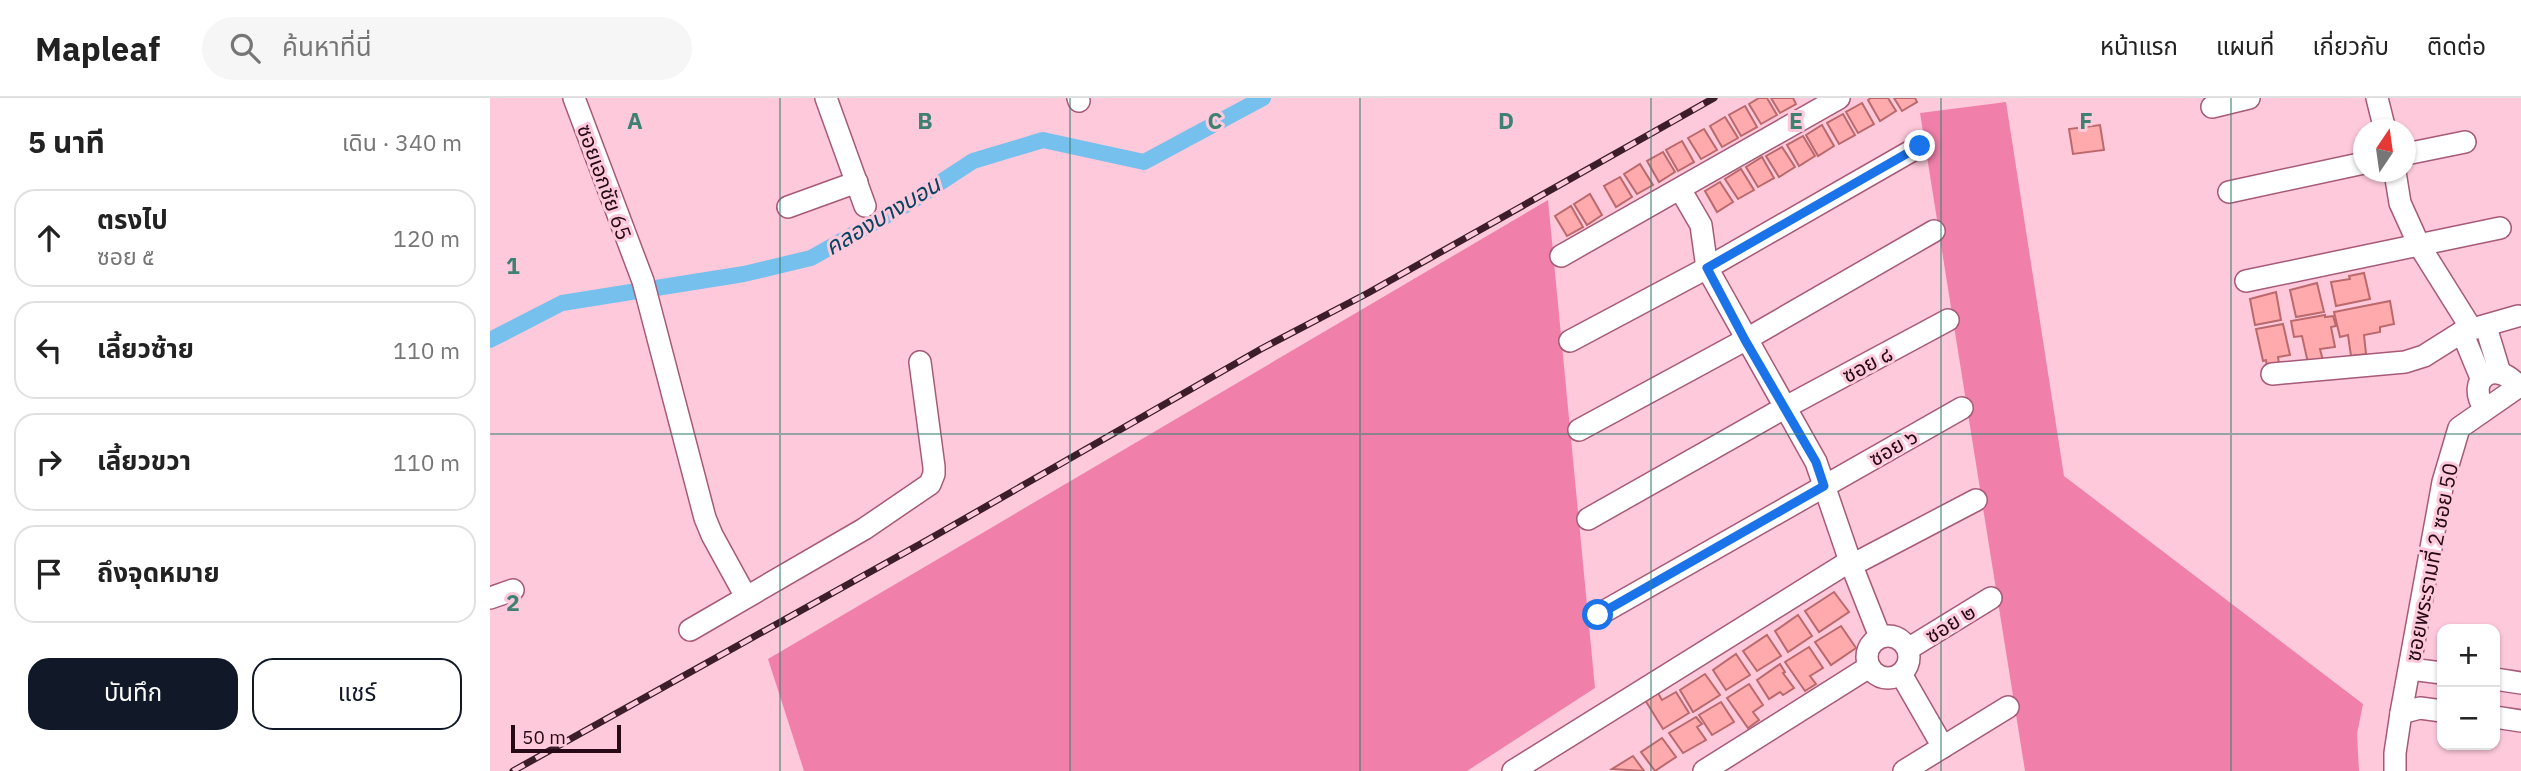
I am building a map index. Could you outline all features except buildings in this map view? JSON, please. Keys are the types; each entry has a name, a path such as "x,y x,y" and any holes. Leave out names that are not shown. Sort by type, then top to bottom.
{"street":[{"name":"ซอยเอกชัย 65","path":"573,98 650,307 705,518 746,597"},
{"path":"826,98 865,206"},
{"path":"1561,256 1839,98"},
{"path":"2212,107 2249,98"},
{"path":"2377,98 2382,119"},
{"path":"2416,152 2465,142"},
{"path":"1570,341 1707,268 1920,146"},
{"path":"2229,192 2353,165"},
{"path":"788,207 857,182"},
{"path":"2397,182 2400,203 2419,245 2473,329 2491,375"},
{"path":"1680,189 1701,225 1707,268 1745,340 1816,462 1880,637"},
{"path":"2246,281 2500,228"},
{"path":"1579,430 1745,340 1934,232"},
{"path":"2272,374 2405,362 2424,356 2473,329 2518,316"},
{"name":"ซอย ๘","path":"1588,519 1786,407 1948,320"},
{"path":"691,630 864,529 930,484 934,467 920,362"},
{"path":"2485,409 2478,397 2477,387 2491,375 2508,375 2519,386"},
{"name":"ซอยพระรามที่ 2 ซอย 50","path":"2395,771 2401,713 2446,470 2459,428 2519,386"},
{"name":"ซอย ๖","path":"1598,615 1962,408"},
{"path":"1513,771 1851,563 1976,499"},
{"path":"490,598 513,590"},
{"name":"ซอย ๒","path":"1908,649 1991,598"},
{"path":"1892,635 1899,638 1908,649 1909,664 1901,674 1885,678 1869,667 1866,656 1868,650 1871,643 1880,637 1892,635"},
{"path":"1704,771 1869,667"},
{"path":"2410,669 2437,672"},
{"path":"1901,674 1943,747"},
{"path":"2500,680 2521,683"},
{"path":"1904,771 2008,707"},
{"path":"2401,713 2420,708 2437,710"},
{"path":"2500,719 2521,721"}],"shaded area":[{"path":"2006,102 2064,476 2363,704 2357,734 2359,771 2025,771 1920,113"},
{"path":"1548,200 1595,688 1467,771 804,771 768,659"}],"waterway":[{"name":"คลองบางบอน","path":"490,340 562,303 744,274 811,258 909,203 973,161 1043,140 1144,162 1263,98"}],"railway":[{"path":"513,771 931,538 1261,349 1368,293 1714,98"}],"route":[{"path":"1598,615 1824,486 1816,462 1745,340 1707,268 1920,146"}]}
